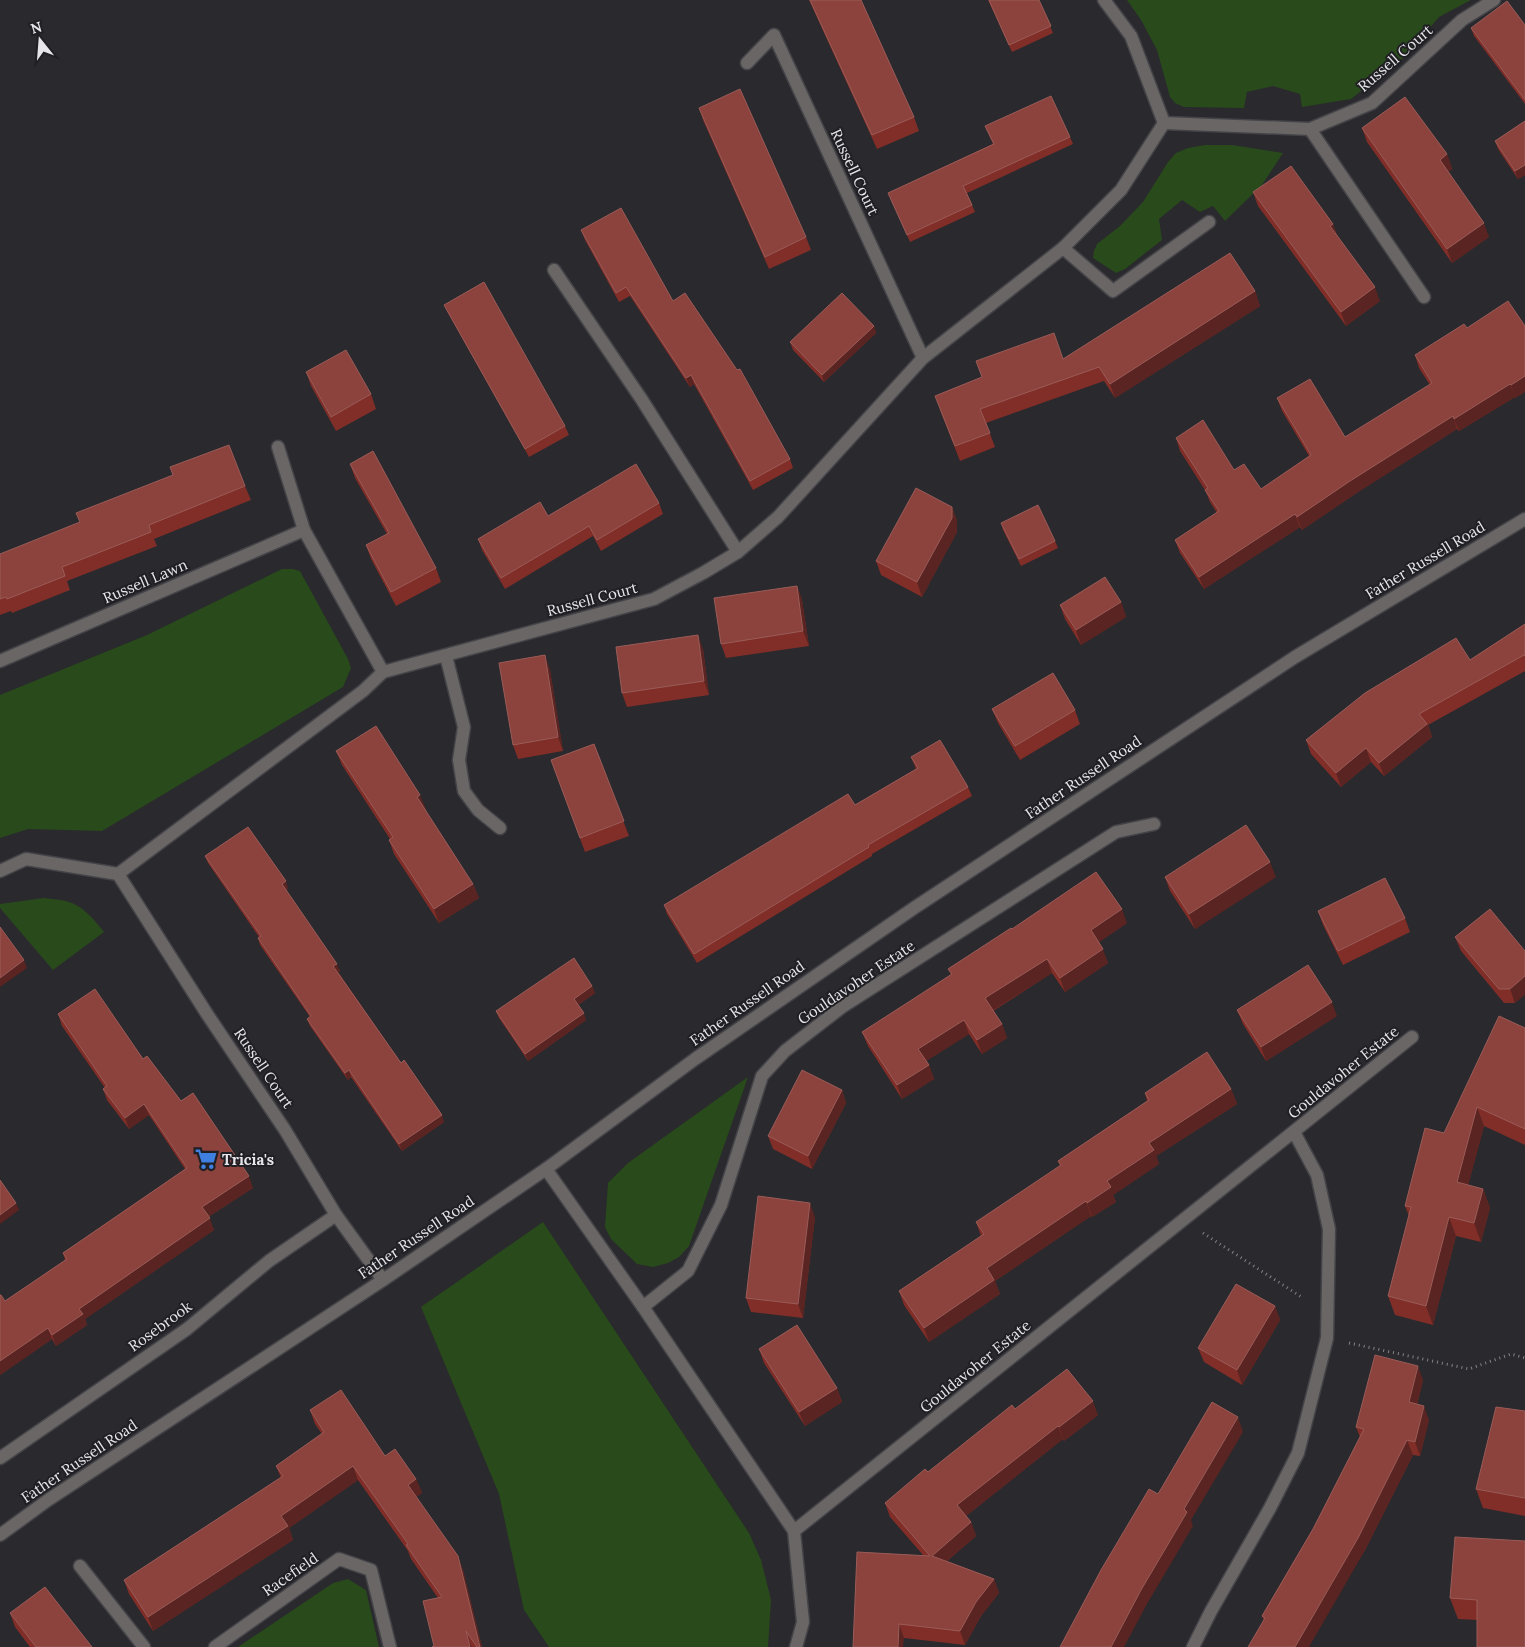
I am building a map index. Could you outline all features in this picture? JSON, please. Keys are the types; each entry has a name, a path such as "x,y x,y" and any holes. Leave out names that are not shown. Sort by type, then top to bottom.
{"street":[{"path":"1104,0 1131,36 1164,123"},
{"name":"Russell Court","path":"383,1280 336,1215 285,1130 118,874 363,691 383,672 654,599 738,552 778,518 923,358 1063,248 1121,190 1164,123 1310,129 1372,103 1462,20 1494,0"},
{"name":"Russell Court","path":"747,63 774,35 923,358"},
{"path":"1310,129 1424,298"},
{"path":"1063,248 1113,291 1209,222"},
{"path":"554,270 642,400 738,552"},
{"path":"278,447 304,530 383,672"},
{"name":"Father Russell Road","path":"0,1535 48,1500 383,1280 546,1169 695,1059 931,897 1295,657 1525,519"},
{"name":"Russell Lawn","path":"0,661 304,530"},
{"path":"446,656 464,727 459,760 464,790 478,810 500,828"},
{"name":"Gouldavoher Estate","path":"643,1306 688,1271 722,1205 762,1076 785,1051 842,1007 1116,832 1154,824"},
{"path":"0,871 26,859 118,874"},
{"name":"Gouldavoher Estate","path":"794,1531 1412,1037"},
{"name":"Gouldavoher Estate","path":"1193,1647 1211,1611 1270,1508 1298,1453 1327,1338 1328,1229 1317,1175 1294,1132"},
{"path":"546,1169 643,1306 794,1531 803,1622 796,1647"},
{"name":"Rosebrook","path":"0,1458 186,1329 269,1261 336,1215"},
{"name":"Racefield","path":"215,1647 339,1559 371,1570 390,1647"},
{"path":"80,1566 144,1647"}],"path":[{"path":"1184,1220 1327,1314"},
{"path":"1327,1338 1469,1369 1511,1354 1525,1358"}],"green space":[{"path":"1127,0 1471,0 1439,17 1407,55 1351,99 1302,107 1300,94 1273,86 1247,92 1244,108 1184,107 1175,103 1170,97 1157,50 1141,20"},
{"path":"1205,145 1232,145 1283,153 1262,185 1225,221 1213,206 1200,212 1182,200 1159,219 1162,240 1125,269 1116,273 1093,258 1097,244 1120,226 1143,202 1168,162 1176,153 1188,148"},
{"path":"282,569 300,571 348,659 351,668 343,687 102,831 28,829 0,838 0,695 147,635"},
{"path":"44,898 72,903 90,916 104,932 53,970 0,908 0,904"},
{"path":"748,1077 689,1246 679,1257 668,1263 653,1267 637,1264 611,1239 605,1227 608,1183 628,1163"},
{"path":"543,1222 749,1533 761,1560 771,1600 768,1647 549,1647 524,1610 499,1494 421,1307"},
{"path":"348,1579 366,1590 379,1647 238,1647 333,1583"}],"building":[{"path":"810,0 861,0 914,117 872,135"},
{"path":"989,0 1039,0 1051,26 1009,45"},
{"path":"1507,1 1525,25 1525,100 1471,28"},
{"path":"740,89 806,237 765,257 699,108"},
{"path":"1051,96 1070,137 963,186 972,205 907,235 888,193 994,144 985,126"},
{"path":"1405,97 1447,154 1440,160 1484,223 1447,249 1362,128"},
{"path":"1525,121 1525,165 1515,171 1495,141"},
{"path":"1291,166 1333,224 1330,226 1375,287 1341,312 1253,192"},
{"path":"621,208 673,301 685,293 737,370 740,369 790,459 750,481 691,375 686,378 626,287 616,293 581,230"},
{"path":"1230,253 1255,291 1110,384 1099,367 980,409 990,433 955,446 935,396 982,377 976,361 1054,333 1063,359"},
{"path":"484,282 565,426 525,449 444,305"},
{"path":"842,293 874,326 822,375 790,342"},
{"path":"1508,301 1525,326 1525,376 1454,419 1453,416 1297,517 1295,514 1199,577 1175,540 1219,511 1205,490 1208,488 1176,438 1203,420 1234,470 1244,464 1261,489 1311,455 1277,398 1310,379 1345,437 1432,383 1415,355 1464,324 1467,328"},
{"path":"346,350 371,394 331,417 306,372"},
{"path":"229,445 245,486 149,525 151,532 62,567 65,576 7,599 6,597 0,599 0,554 80,522 76,513 173,475 170,467"},
{"path":"373,451 436,568 391,592 366,545 389,533 350,464"},
{"path":"636,464 659,503 597,540 589,526 501,578 478,539 540,502 548,516"},
{"path":"916,488 952,507 952,518 917,582 876,561"},
{"path":"1038,505 1055,541 1019,559 1001,523"},
{"path":"1105,577 1121,602 1076,630 1060,605"},
{"path":"797,586 803,631 721,644 714,598"},
{"path":"1525,624 1525,656 1419,714 1427,724 1379,763 1366,748 1336,773 1306,740 1365,693 1456,638 1470,660"},
{"path":"698,635 704,681 622,693 616,647"},
{"path":"545,655 558,737 513,745 499,663"},
{"path":"1053,673 1075,710 1015,746 992,709"},
{"path":"376,726 420,795 417,797 473,884 434,909 389,840 393,837 336,751"},
{"path":"940,740 968,787 868,845 869,847 694,954 664,905 848,794 855,805 918,768 911,757"},
{"path":"594,744 624,821 580,838 551,760"},
{"path":"1246,825 1270,862 1189,914 1165,877"},
{"path":"248,827 286,881 282,884 337,964 333,966 401,1063 404,1060 442,1115 399,1144 349,1070 345,1073 307,1019 311,1016 258,938 261,936 205,856"},
{"path":"1096,872 1122,909 1091,930 1103,949 1060,978 1047,959 985,998 1002,1024 977,1040 964,1020 918,1049 929,1065 897,1085 862,1032 952,974 948,969 1012,929"},
{"path":"1385,878 1405,918 1338,951 1318,911"},
{"path":"1490,909 1525,951 1525,976 1510,989 1499,989 1455,937"},
{"path":"0,927 24,960 0,978"},
{"path":"574,958 592,986 574,999 584,1013 525,1054 496,1011"},
{"path":"1308,965 1332,1002 1261,1047 1237,1010"},
{"path":"95,989 143,1059 147,1056 181,1101 193,1093 249,1176 202,1207 210,1218 79,1309 83,1314 52,1335 48,1328 0,1361 0,1295 5,1301 67,1259 63,1253 187,1168 144,1104 125,1118 103,1089 107,1086 58,1014"},
{"path":"1499,1016 1525,1028 1525,1129 1477,1107 1457,1182 1483,1189 1474,1223 1449,1217 1426,1306 1388,1296 1411,1207 1405,1206 1425,1128 1444,1133"},
{"path":"1207,1052 1231,1089 1149,1143 1154,1150 1107,1181 1111,1187 1087,1203 1086,1201 987,1268 994,1280 924,1328 899,1291 984,1234 976,1222 1061,1165 1058,1161 1149,1100 1145,1093"},
{"path":"802,1070 842,1090 808,1156 768,1136"},
{"path":"0,1180 16,1203 0,1215"},
{"path":"758,1196 810,1203 798,1304 746,1298"},
{"path":"1236,1284 1275,1306 1237,1370 1198,1348"},
{"path":"797,1325 837,1388 799,1412 759,1349"},
{"path":"1375,1355 1418,1366 1409,1402 1424,1406 1415,1442 1407,1440 1358,1538 1295,1647 1248,1647 1265,1618 1262,1616 1313,1529 1364,1429 1356,1427"},
{"path":"1067,1369 1093,1401 957,1505 971,1522 932,1556 994,1579 976,1602 960,1631 899,1624 898,1647 853,1647 857,1552 930,1556 885,1503 925,1469 928,1472 1012,1405 1015,1409"},
{"path":"341,1390 385,1456 395,1449 416,1479 408,1485 458,1556 480,1647 477,1647 466,1631 470,1647 432,1647 434,1646 423,1601 442,1597 406,1545 408,1544 353,1466 281,1516 288,1526 148,1617 124,1580 283,1476 276,1466 324,1432 310,1410"},
{"path":"1212,1402 1238,1417 1184,1509 1187,1512 1141,1590 1111,1647 1060,1647 1101,1570 1149,1489 1158,1494"},
{"path":"1496,1407 1525,1411 1525,1498 1476,1489"},
{"path":"1455,1537 1525,1541 1525,1647 1477,1647 1477,1600 1450,1598"},
{"path":"45,1587 92,1647 36,1647 10,1613"}],"place":[{"name":"Tricia's","path":"206,1159"}]}
